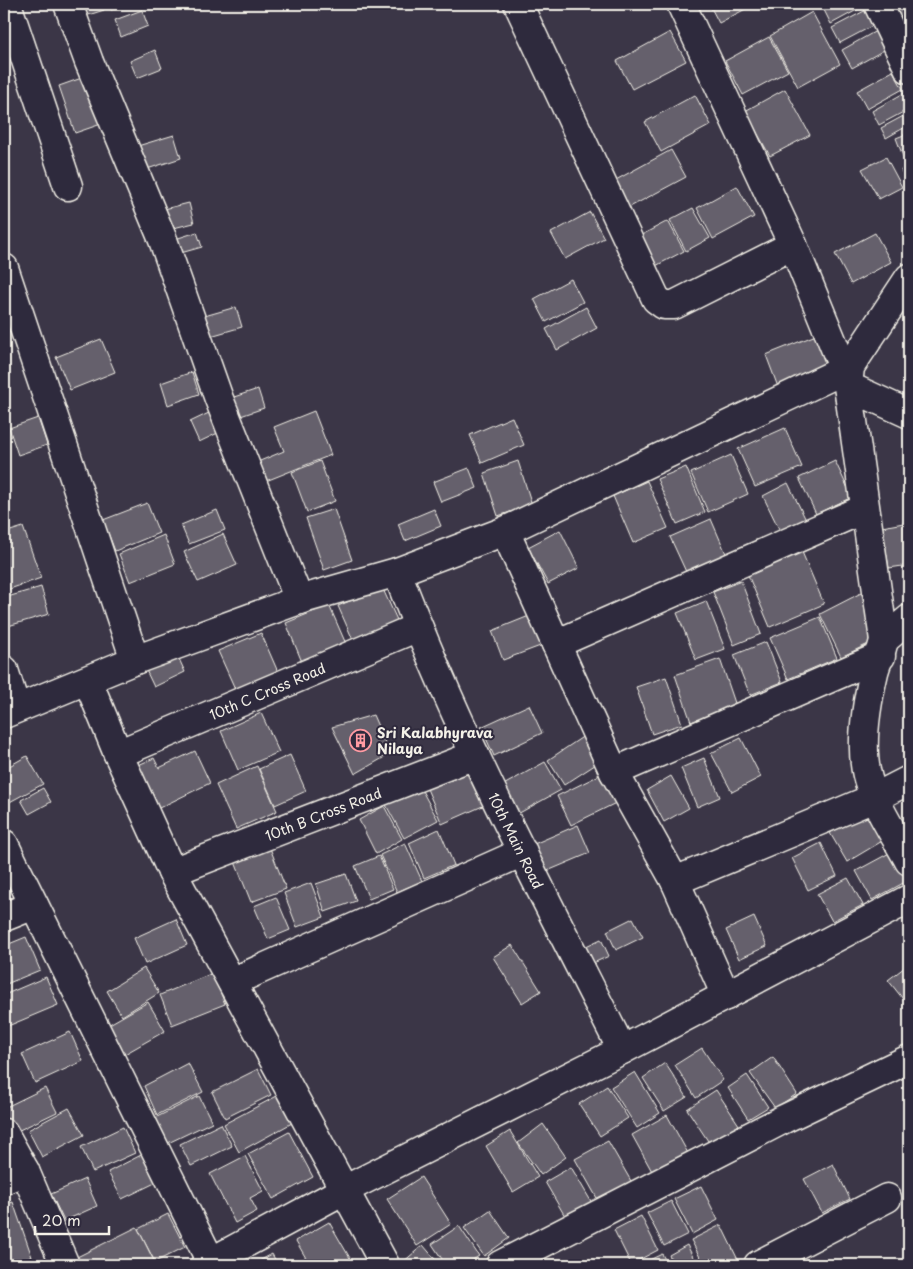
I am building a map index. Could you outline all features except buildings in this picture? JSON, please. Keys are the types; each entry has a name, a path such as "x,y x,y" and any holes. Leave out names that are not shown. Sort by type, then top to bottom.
{"street":[{"path":"7,4 68,186"},
{"path":"68,4 89,62 163,240 219,399 298,600"},
{"path":"518,4 656,299 664,305 674,305 793,245"},
{"path":"682,4 793,245 848,375 883,648"},
{"path":"878,4 909,68"},
{"path":"4,268 135,660"},
{"path":"4,670 10,711 135,660 298,600 398,572 505,530 848,375 909,278"},
{"path":"848,375 909,414"},
{"path":"556,644 864,509"},
{"path":"505,530 614,772 675,881 726,996"},
{"name":"10th Main Road","path":"398,572 418,627 474,755 622,1050"},
{"path":"909,619 883,648 874,671 863,745 867,777 874,798 909,861"},
{"name":"10th C Cross Road","path":"118,754 418,627"},
{"path":"614,772 883,648"},
{"path":"88,680 118,754 172,872 385,1265"},
{"name":"10th B Cross Road","path":"172,872 474,755"},
{"path":"675,881 874,798 909,780"},
{"path":"4,844 208,1264 344,1190 622,1050 909,899"},
{"path":"232,982 523,852"},
{"path":"4,917 34,905"},
{"path":"500,1265 784,1119 909,1059"},
{"path":"4,1133 14,1176 65,1265"},
{"path":"758,1265 888,1198"}],"place":[{"name":"Sri Kalabhyrava Nilaya","path":"361,740"}]}
